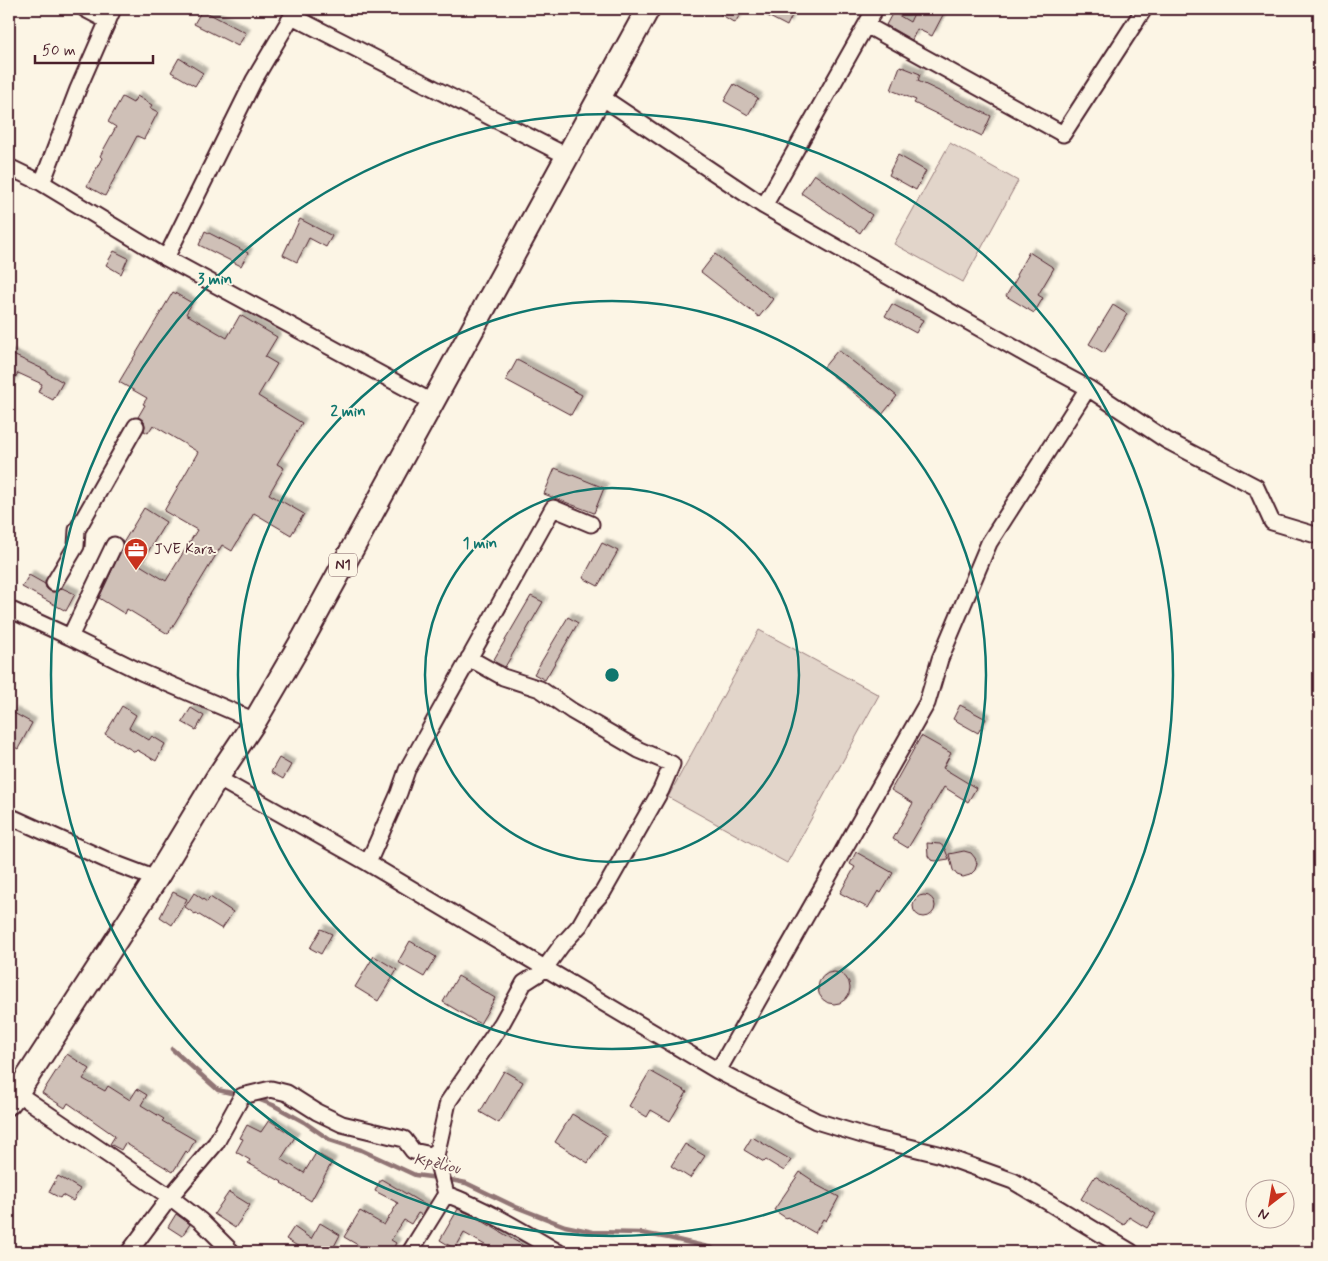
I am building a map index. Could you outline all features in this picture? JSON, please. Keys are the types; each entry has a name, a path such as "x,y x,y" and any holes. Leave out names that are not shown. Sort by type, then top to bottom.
{"highway":[{"name":"N1","path":"13,1098 156,879 217,778 255,721 304,637 648,9"}],"street":[{"path":"42,183 78,89 110,15 85,9"},
{"path":"764,206 875,9"},
{"path":"866,25 1063,134 1144,9"},
{"path":"166,258 254,80 294,12 567,156"},
{"path":"600,96 764,206 1088,388 1166,440 1256,487 1272,522 1319,536"},
{"path":"9,167 42,183 166,258 432,402"},
{"path":"718,1071 927,703 940,659 989,543 1088,388"},
{"path":"54,583 76,546 77,530 136,426"},
{"path":"368,863 399,793 407,770 553,508 591,524"},
{"path":"70,637 114,545"},
{"path":"9,609 141,672 255,721"},
{"path":"410,1252 445,1191 437,1162 448,1102 502,1023 524,983 545,968 580,925 592,904 602,892 661,790 672,764 639,750 572,711 540,689 503,677 469,658"},
{"path":"217,778 368,863 718,1071 775,1101 816,1121 872,1138 938,1154 1013,1181 1131,1252"},
{"path":"9,816 111,862 156,879"},
{"path":"130,1252 170,1197 216,1143 242,1096 271,1089 287,1093 317,1112 342,1124 404,1139 412,1151 437,1162"},
{"path":"13,1098 170,1197 201,1220 232,1252"},
{"path":"445,1191 558,1252"}],"shaded area":[{"path":"950,143 1018,181 963,282 894,244"},
{"path":"759,630 879,695 787,863 668,797"}],"building":[{"path":"712,9 743,9 735,23"},
{"path":"754,9 795,9 787,26"},
{"path":"916,9 946,9 932,36 917,29 912,40 886,25 893,12 910,22"},
{"path":"202,10 246,33 238,46 194,24"},
{"path":"179,58 203,73 195,86 171,72"},
{"path":"900,66 920,74 918,81 991,116 982,136 914,103 916,100 891,90"},
{"path":"734,84 758,98 748,115 724,101"},
{"path":"137,96 152,105 150,108 158,112 144,139 137,136 105,196 87,186 102,158 100,156 116,127 108,122 122,97 133,103"},
{"path":"898,155 926,171 916,190 889,175"},
{"path":"814,174 872,215 860,233 801,193"},
{"path":"300,219 332,236 326,247 309,238 297,262 283,255"},
{"path":"205,231 248,253 241,266 199,245"},
{"path":"114,251 128,258 121,274 106,265"},
{"path":"1029,252 1054,268 1038,295 1043,298 1034,313 1006,296"},
{"path":"715,254 773,299 759,317 701,272"},
{"path":"173,292 192,303 186,314 227,338 240,315 277,337 265,357 277,364 258,396 302,423 277,464 284,468 269,494 304,514 291,535 254,513 232,551 222,545 168,634 127,609 125,614 99,598 123,543 144,508 166,522 140,565 166,581 197,530 164,511 198,452 153,425 148,433 144,431 144,422 138,417 147,398 119,382"},
{"path":"892,304 923,320 916,333 885,316"},
{"path":"1113,305 1127,314 1104,353 1089,344"},
{"path":"838,350 897,396 882,415 823,368"},
{"path":"9,353 47,371 47,373 63,382 53,400 38,392 42,384 18,373 9,388"},
{"path":"517,360 582,395 571,415 506,380"},
{"path":"555,468 604,488 594,513 544,494"},
{"path":"602,543 618,551 598,586 583,578"},
{"path":"29,575 45,584 46,588 50,591 58,591 62,588 75,594 66,611 22,587"},
{"path":"531,596 543,602 505,667 493,661"},
{"path":"568,617 578,623 545,680 534,674"},
{"path":"960,705 986,719 978,733 953,719"},
{"path":"122,706 136,715 129,728 149,740 152,736 165,744 156,761 137,750 135,752 105,734"},
{"path":"191,708 204,716 196,730 182,722"},
{"path":"12,712 32,723 18,749 9,744 9,719"},
{"path":"921,736 951,753 943,768 976,788 968,802 944,787 908,848 893,839 913,803 891,790"},
{"path":"279,758 291,765 283,779 271,772"},
{"path":"927,843 940,844 944,847 949,859 931,860 928,856"},
{"path":"964,851 971,853 977,864 975,870 970,875 963,877 957,875 953,870 949,854"},
{"path":"856,852 893,873 881,893 878,891 868,908 840,893 855,867 850,864"},
{"path":"173,892 187,899 172,925 160,917"},
{"path":"194,893 207,902 210,897 233,912 222,929 185,907"},
{"path":"924,895 932,898 935,906 932,914 924,917 916,914 913,906 916,898"},
{"path":"321,929 332,934 321,954 310,948"},
{"path":"410,941 436,957 424,977 398,962"},
{"path":"374,956 397,970 378,1001 355,987"},
{"path":"834,972 846,976 850,988 846,1000 834,1004 822,1000 818,988 822,976"},
{"path":"458,976 495,998 480,1024 443,1002"},
{"path":"67,1054 90,1069 83,1079 105,1091 108,1086 130,1100 137,1089 147,1095 141,1105 164,1119 162,1121 195,1140 188,1153 186,1151 173,1172 125,1143 121,1150 110,1144 115,1136 68,1103 65,1108 42,1093"},
{"path":"504,1071 523,1082 499,1123 480,1112"},
{"path":"650,1071 687,1092 670,1121 651,1110 647,1117 629,1106"},
{"path":"572,1114 606,1135 588,1163 555,1142"},
{"path":"269,1120 295,1137 281,1159 304,1173 316,1153 332,1162 311,1201 248,1163 250,1160 236,1152 243,1139 240,1138 247,1125 261,1132"},
{"path":"752,1137 791,1160 784,1171 744,1150"},
{"path":"685,1144 705,1156 690,1178 671,1166"},
{"path":"800,1172 812,1180 811,1182 839,1197 826,1221 823,1219 815,1233 774,1210"},
{"path":"58,1176 80,1189 73,1201 62,1195 60,1198 49,1192"},
{"path":"1095,1176 1156,1214 1147,1228 1129,1217 1124,1225 1081,1199"},
{"path":"381,1179 427,1206 422,1215 418,1213 411,1224 404,1220 391,1240 396,1243 391,1252 370,1252 344,1237 360,1211 384,1225 398,1203 375,1191"},
{"path":"229,1192 250,1205 235,1228 214,1214"},
{"path":"458,1209 474,1216 534,1252 497,1252 464,1233 455,1249 440,1240"},
{"path":"176,1214 190,1224 182,1236 168,1227"},
{"path":"320,1223 340,1235 331,1252 303,1252 304,1250 286,1239 294,1227 311,1239"}],"waterway":[{"name":"Kpèliou","path":"172,1049 218,1090 240,1095"},
{"name":"Kpèliou","path":"255,1098 273,1105 304,1122 330,1140 361,1150 415,1175 438,1178"},
{"name":"Kpèliou","path":"446,1179 466,1183 516,1207 565,1226 593,1232 641,1233 712,1248 718,1252"}],"place":[{"name":"JVE Kara","path":"136,571"}]}
